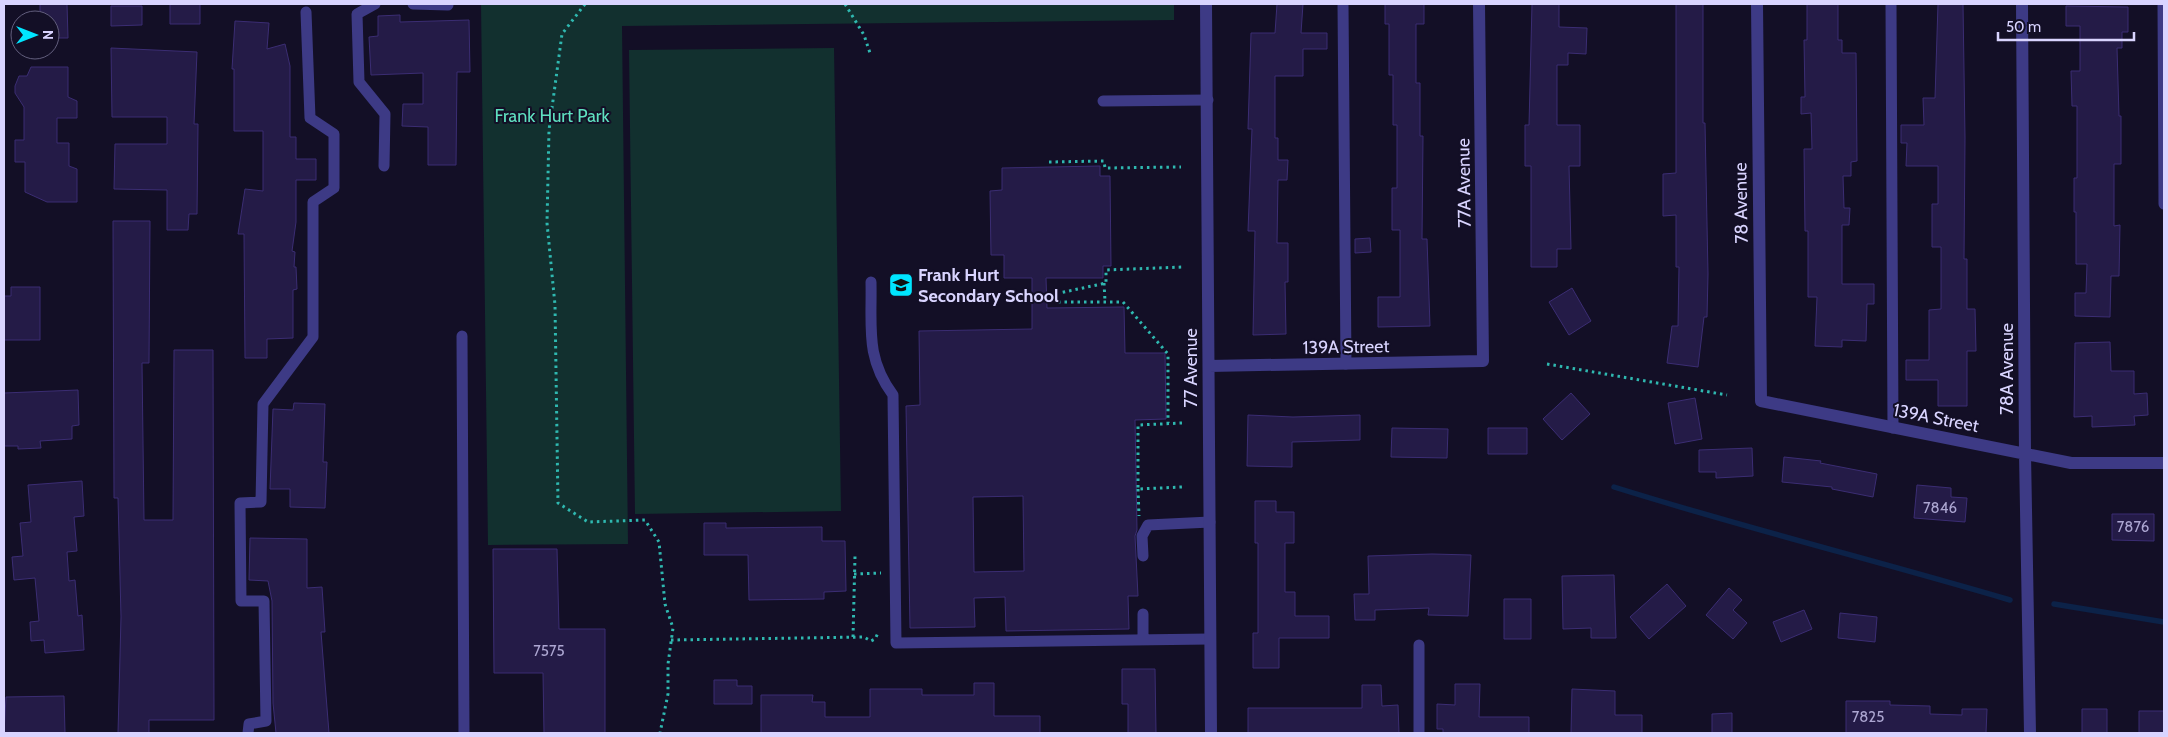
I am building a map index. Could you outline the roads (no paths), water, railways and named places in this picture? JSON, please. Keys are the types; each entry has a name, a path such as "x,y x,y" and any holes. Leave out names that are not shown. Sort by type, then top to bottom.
{"street":[{"name":"77 Avenue","path":"1206,4 1211,733"},
{"name":"77A Avenue","path":"1479,4 1483,361"},
{"name":"78 Avenue","path":"1756,4 1761,401"},
{"name":"78A Avenue","path":"2022,4 2025,454 2030,733"},
{"name":"139A Street","path":"1209,366 1483,361"},
{"name":"139A Street","path":"1761,401 2071,463 2164,463"}],"lane":[{"path":"375,4 357,14 359,82 384,114 384,166"},
{"path":"413,4 448,5"},
{"path":"1343,4 1346,364"},
{"path":"1891,4 1893,428"},
{"path":"2163,4 2164,204"},
{"path":"248,733 248,724 266,721 264,601 241,601 240,503 261,502 263,404 314,337 314,202 334,188 334,134 310,118 306,12"},
{"path":"1104,101 1208,100"},
{"path":"872,282 872,355 883,381 893,395 896,643 1210,639"},
{"path":"462,336 464,733"},
{"path":"1143,556 1142,536 1148,525 1210,522"},
{"path":"1143,614 1143,640"},
{"path":"1419,645 1419,733"}],"waterway":[{"path":"1614,487 2010,600"},
{"path":"2054,604 2164,622"}],"place":[{"name":"Frank Hurt Secondary School","path":"901,285"}],"park label":[{"name":"Frank Hurt Park","path":"552,116"}]}
